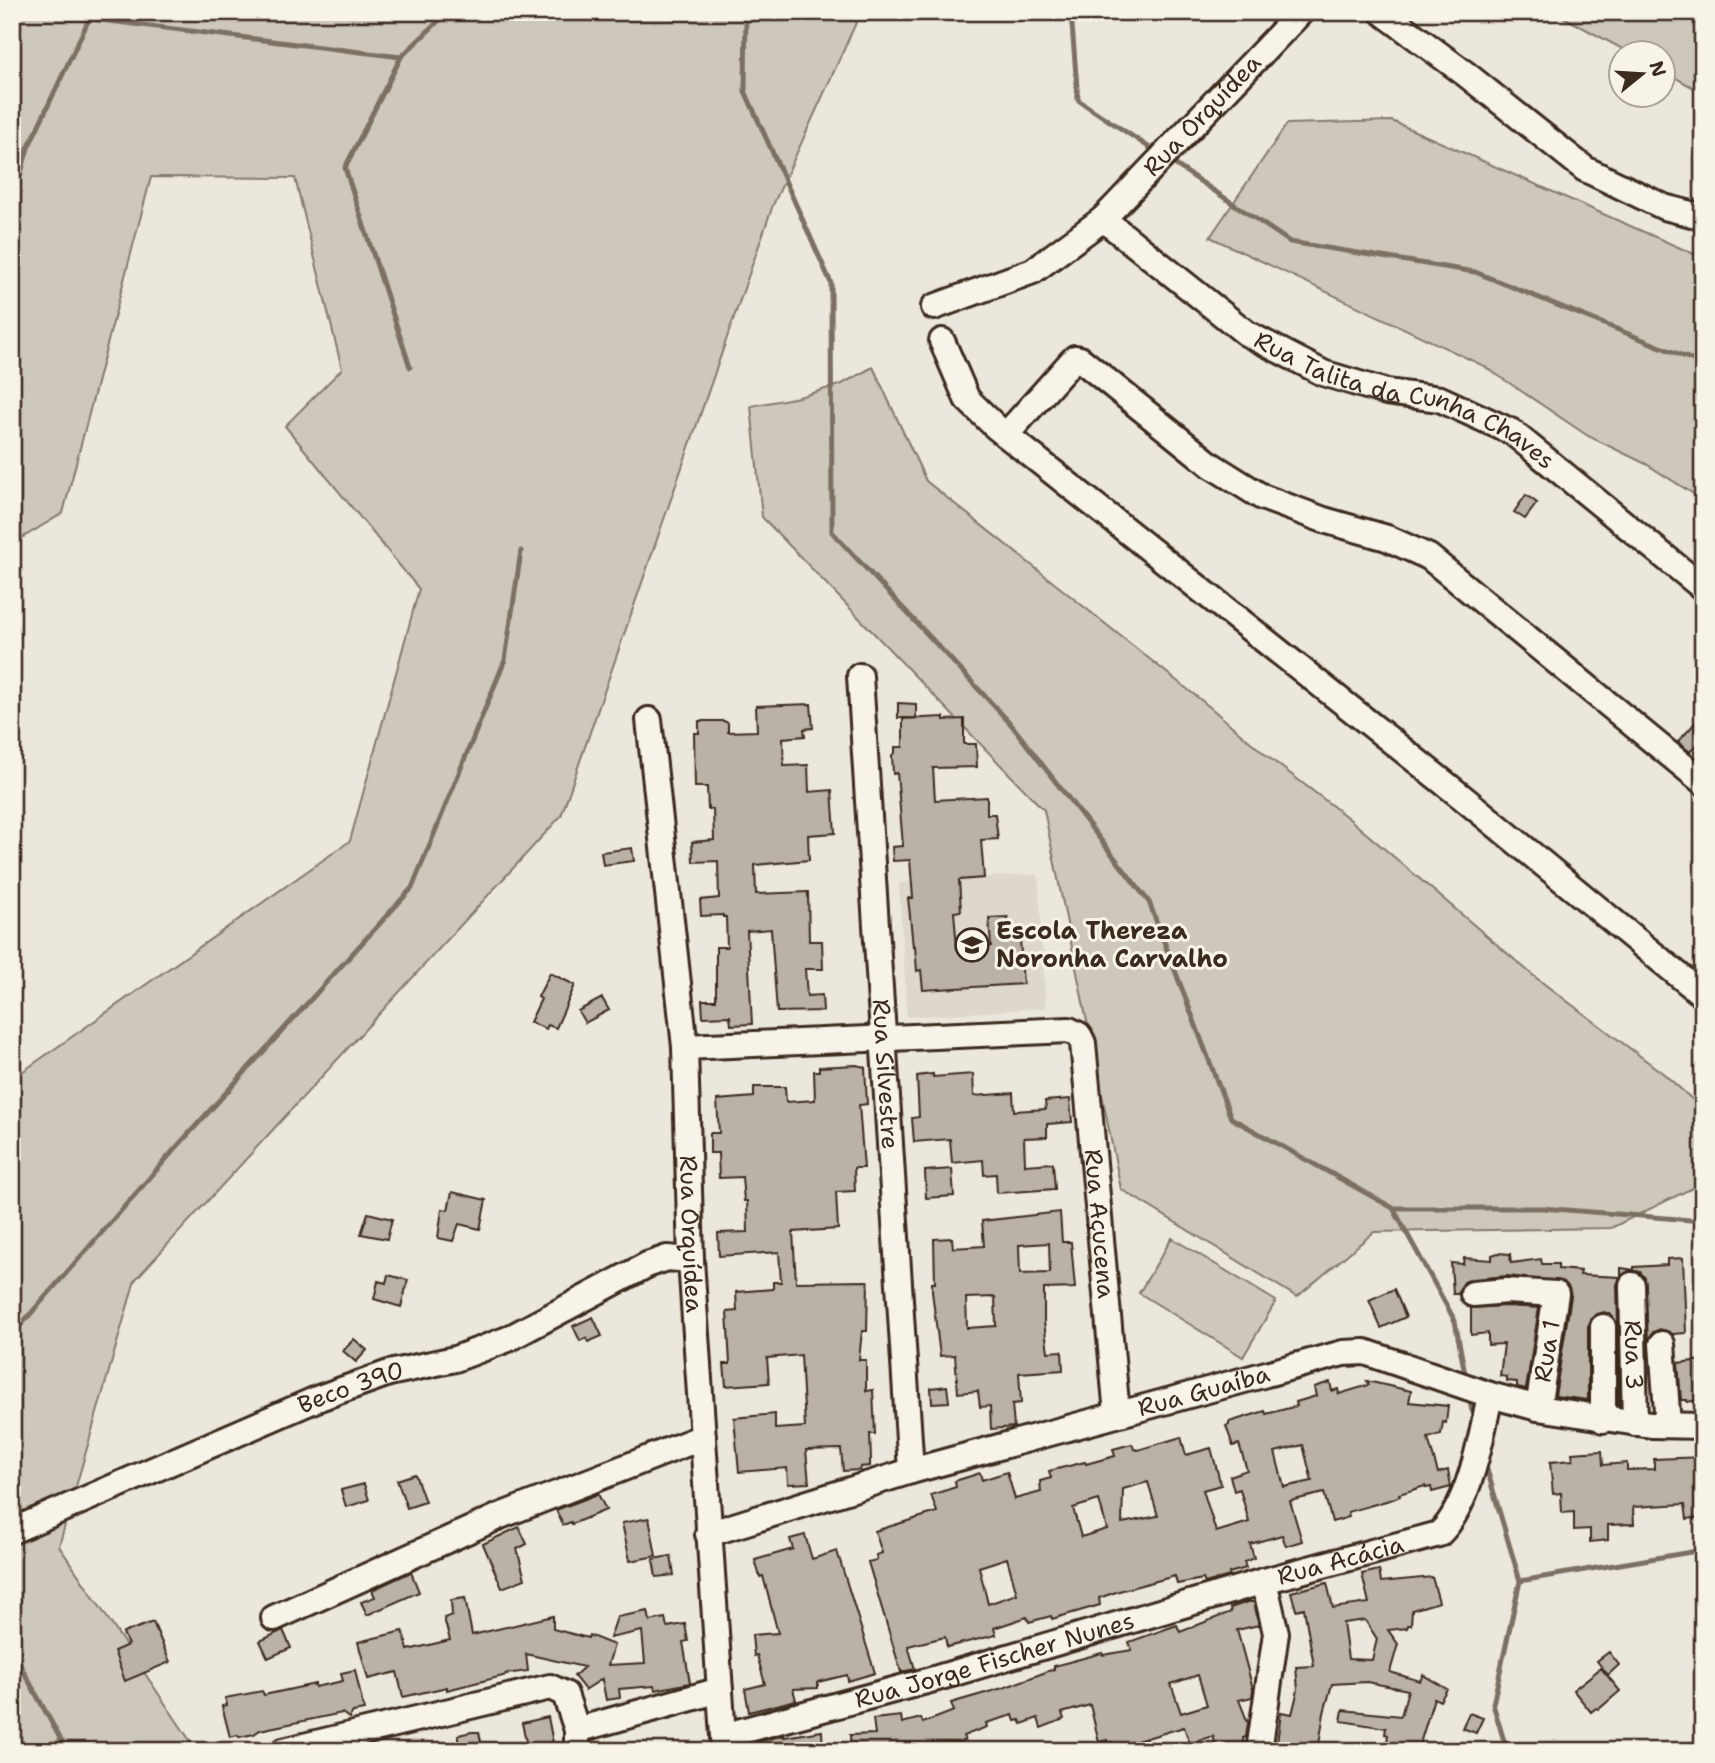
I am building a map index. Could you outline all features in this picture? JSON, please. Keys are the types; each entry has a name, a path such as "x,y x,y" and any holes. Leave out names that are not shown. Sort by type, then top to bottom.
{"street":[{"name":"Rua Orquídea","path":"934,307 1033,271 1103,219 1301,12"},
{"path":"1382,12 1467,75 1585,169 1664,207 1703,217"},
{"name":"Rua Talita da Cunha Chaves","path":"1103,219 1257,339 1323,373 1386,392 1440,399 1511,432 1703,588"},
{"path":"942,341 967,399 1006,435 1462,797 1703,995"},
{"path":"1006,435 1072,361 1075,358 1080,359 1211,465 1262,497 1324,520 1387,538 1429,557 1703,782"},
{"name":"Rua Silvestre","path":"860,676 911,1471"},
{"name":"Rua Orquídea","path":"649,720 685,1047 691,1259 723,1743"},
{"name":"Rua Açucena","path":"884,1038 1069,1030 1079,1035 1083,1043 1117,1414"},
{"path":"685,1047 884,1038"},
{"name":"Beco 390","path":"12,1531 319,1398 389,1373 455,1359 508,1339 647,1265 667,1258 691,1259"},
{"name":"Rua 3","path":"1632,1285 1635,1423"},
{"name":"Rua 1","path":"1473,1294 1506,1291 1556,1294 1538,1408"},
{"path":"1603,1327 1603,1419"},
{"path":"1662,1344 1668,1425"},
{"name":"Rua Guaíba","path":"708,1534 911,1471 1343,1353 1365,1352 1490,1395 1538,1408 1635,1423 1703,1426"},
{"name":"Rua Acácia","path":"1259,1751 1276,1633 1264,1581 1439,1534 1450,1524 1458,1509 1480,1442 1490,1395"},
{"path":"274,1618 500,1516 703,1437"},
{"name":"Rua Jorge Fischer Nunes","path":"723,1743 1264,1581"},
{"path":"283,1751 550,1686 565,1694 577,1740 720,1690"}],"shaded area":[{"path":"12,12 861,12 773,205 561,816 135,1280 59,1546 197,1751 12,1751 12,1079 350,841 419,589 285,426 342,369 295,178 151,177 63,513 12,544"},
{"path":"1554,12 1703,12 1703,93 1676,78 1676,38 1606,38 1606,40"},
{"path":"1392,121 1703,258 1703,500 1646,464 1588,436 1484,366 1210,237 1287,124"},
{"path":"873,367 926,481 1211,708 1267,756 1347,817 1535,977 1664,1074 1703,1109 1703,1183 1611,1228 1374,1232 1297,1297 1121,1189 1044,810 762,517 751,406 799,397 842,384"},
{"name":"Escola Thereza Noronha Carvalho","path":"1038,874 1046,1008 907,1017 899,883"},
{"path":"1172,1238 1276,1301 1243,1357 1139,1293"}],"building":[{"path":"1526,495 1537,503 1525,519 1514,512"},
{"path":"898,703 916,704 916,718 898,718"},
{"path":"811,704 813,728 804,729 805,736 783,738 784,766 808,765 809,792 832,790 835,833 808,835 809,860 755,865 756,894 808,892 809,941 822,941 823,969 805,969 807,996 822,995 823,1011 777,1012 771,929 747,931 752,1024 731,1025 730,1016 703,1017 702,1000 716,1000 716,947 727,947 726,917 701,916 700,900 719,898 718,861 693,862 692,842 714,840 713,809 708,809 707,787 695,787 694,733 699,733 699,721 724,721 728,723 728,732 757,731 756,706"},
{"path":"1703,714 1703,738 1690,752 1678,742"},
{"path":"944,717 944,720 964,719 964,744 976,744 977,767 933,768 935,800 987,797 987,814 995,814 998,839 981,840 984,878 959,880 961,911 954,912 957,948 991,946 989,918 1008,917 1010,940 1020,939 1023,984 923,990 921,970 917,971 908,898 913,898 910,860 893,861 892,847 903,846 897,773 893,774 892,755 895,753 895,747 903,747 903,719"},
{"path":"632,848 634,861 603,865 601,852"},
{"path":"550,973 575,985 556,1028 548,1025 546,1029 530,1022"},
{"path":"602,998 609,1010 585,1023 578,1011"},
{"path":"819,1067 865,1067 867,1104 859,1105 864,1168 854,1168 855,1191 836,1192 838,1229 793,1232 796,1282 868,1281 867,1331 862,1331 859,1360 866,1360 866,1391 873,1390 875,1434 870,1434 870,1466 860,1467 860,1470 843,1471 841,1449 806,1450 809,1483 788,1484 787,1468 739,1472 734,1418 775,1414 775,1429 805,1427 801,1355 767,1358 769,1383 726,1386 724,1364 730,1364 727,1312 737,1311 736,1292 773,1289 773,1282 781,1282 779,1252 719,1256 718,1233 748,1232 747,1201 744,1201 742,1177 719,1178 718,1153 710,1153 710,1133 719,1133 717,1100 754,1097 754,1087 785,1087 786,1102 815,1100 814,1071 819,1071"},
{"path":"933,1074 933,1077 973,1074 974,1096 1013,1093 1014,1111 1046,1109 1045,1101 1070,1099 1072,1122 1047,1124 1047,1137 1024,1138 1025,1165 1053,1163 1055,1189 997,1193 996,1174 984,1175 983,1160 952,1163 950,1139 914,1142 912,1118 919,1117 917,1076"},
{"path":"952,1169 954,1196 926,1198 925,1171"},
{"path":"452,1192 486,1200 480,1229 459,1224 453,1241 438,1238 442,1209 448,1210"},
{"path":"1060,1212 1062,1242 1071,1242 1075,1288 1044,1289 1048,1352 1062,1351 1063,1370 1019,1373 1021,1403 1012,1404 1014,1427 991,1429 990,1406 980,1407 978,1391 958,1393 955,1355 940,1356 932,1291 932,1283 935,1283 934,1239 952,1238 953,1248 984,1246 982,1221","holes":["1049,1243 1050,1273 1020,1274 1019,1245","995,1297 996,1326 967,1328 966,1298"]},
{"path":"368,1213 392,1219 387,1239 361,1234"},
{"path":"1510,1254 1511,1263 1541,1259 1542,1264 1558,1264 1558,1269 1581,1271 1580,1275 1620,1277 1617,1285 1620,1405 1618,1326 1611,1315 1604,1312 1595,1315 1588,1326 1588,1400 1555,1396 1571,1296 1564,1282 1507,1276 1472,1279 1464,1282 1458,1294 1453,1294 1451,1263 1463,1264 1464,1258 1492,1260 1492,1255"},
{"path":"1683,1258 1686,1333 1672,1334 1660,1329 1653,1332 1648,1340 1645,1278 1640,1272 1632,1270 1621,1276 1621,1268 1634,1270 1634,1267 1667,1265 1667,1259"},
{"path":"388,1275 408,1280 401,1307 374,1299 378,1281 386,1283"},
{"path":"1394,1289 1406,1317 1381,1328 1369,1300"},
{"path":"1471,1308 1539,1308 1526,1389 1517,1387 1517,1382 1507,1381 1507,1377 1500,1376 1504,1344 1488,1345 1488,1333 1471,1335"},
{"path":"593,1317 602,1336 588,1342 586,1338 580,1341 573,1326"},
{"path":"354,1339 367,1350 356,1362 343,1351"},
{"path":"1703,1360 1703,1399 1687,1402 1681,1400 1678,1363"},
{"path":"1367,1381 1411,1391 1409,1402 1448,1406 1446,1423 1443,1422 1441,1434 1428,1438 1438,1473 1448,1470 1451,1487 1432,1492 1431,1487 1425,1486 1348,1512 1349,1517 1332,1522 1324,1493 1290,1501 1302,1541 1286,1546 1282,1535 1250,1544 1254,1558 1244,1562 1246,1568 1229,1573 1230,1576 1205,1583 1203,1579 1177,1584 1175,1576 1119,1591 1099,1598 1100,1605 1052,1619 1051,1616 1029,1622 1027,1617 994,1628 996,1635 947,1647 945,1637 908,1646 915,1669 901,1672 868,1562 877,1560 876,1555 882,1553 875,1531 937,1512 931,1495 956,1487 955,1481 980,1473 982,1480 1007,1472 1015,1499 1041,1492 1040,1481 1051,1478 1049,1471 1115,1456 1113,1449 1132,1444 1134,1449 1138,1450 1181,1437 1186,1455 1211,1448 1221,1485 1203,1490 1216,1532 1249,1522 1240,1489 1234,1491 1230,1476 1247,1470 1239,1444 1233,1446 1226,1426 1229,1422 1265,1411 1266,1414 1297,1406 1296,1402 1316,1396 1314,1387 1330,1382 1332,1391 1338,1389 1339,1394 1369,1385","holes":["1303,1445 1312,1481 1284,1487 1275,1452","1148,1482 1158,1516 1122,1523 1123,1489","1099,1500 1107,1529 1081,1537 1073,1508","1007,1558 1017,1594 988,1604 979,1567"]},
{"path":"947,1386 949,1402 932,1403 931,1388"},
{"path":"1602,1451 1603,1465 1627,1463 1627,1470 1654,1469 1654,1459 1703,1457 1703,1517 1687,1519 1685,1504 1633,1507 1634,1524 1608,1525 1608,1540 1590,1542 1590,1529 1574,1530 1574,1512 1562,1513 1561,1493 1553,1494 1550,1462 1573,1460 1572,1453"},
{"path":"415,1474 425,1502 407,1508 397,1480"},
{"path":"364,1484 369,1500 346,1507 341,1490"},
{"path":"598,1494 606,1510 563,1525 556,1510"},
{"path":"649,1518 656,1556 630,1561 622,1523"},
{"path":"519,1527 527,1544 517,1549 525,1579 502,1588 483,1544"},
{"path":"805,1535 812,1559 837,1551 875,1673 848,1681 847,1675 818,1682 818,1688 793,1689 796,1700 749,1712 745,1689 765,1684 757,1655 754,1656 752,1635 778,1633 763,1576 760,1577 755,1560 793,1549 790,1539"},
{"path":"671,1556 674,1575 656,1577 653,1559"},
{"path":"1379,1570 1381,1582 1432,1577 1439,1602 1412,1610 1411,1625 1407,1628 1388,1630 1398,1644 1390,1672 1420,1681 1423,1675 1447,1689 1440,1701 1434,1698 1418,1750 1387,1742 1386,1728 1341,1721 1343,1710 1401,1716 1408,1690 1367,1682 1332,1684 1318,1751 1276,1751 1281,1712 1292,1714 1298,1690 1296,1667 1314,1666 1304,1608 1296,1610 1291,1592 1327,1583 1333,1608 1369,1603 1362,1574","holes":["1365,1620 1377,1639 1372,1660 1348,1659 1343,1623"]},
{"path":"411,1572 419,1592 367,1615 361,1602 375,1597 372,1590"},
{"path":"465,1598 472,1635 553,1616 553,1629 588,1638 589,1635 614,1645 608,1665 645,1663 642,1631 610,1638 617,1617 648,1611 650,1621 665,1618 667,1627 685,1624 688,1641 683,1642 690,1683 655,1690 654,1686 619,1689 620,1698 606,1700 602,1679 585,1690 574,1676 584,1667 526,1654 528,1671 506,1674 447,1690 447,1687 403,1697 397,1672 368,1679 358,1642 403,1631 408,1650 450,1640 444,1618 452,1615 451,1600"},
{"path":"1254,1602 1259,1625 1237,1630 1253,1689 1252,1697 1239,1700 1248,1723 1246,1737 1243,1738 1244,1751 1218,1751 1213,1736 1190,1744 1184,1727 1113,1748 1107,1740 1099,1742 1090,1705 1062,1713 1064,1719 1041,1728 1038,1718 1022,1724 1020,1720 1015,1721 1013,1715 986,1723 987,1727 963,1736 965,1740 941,1751 851,1751 850,1735 875,1734 873,1719 901,1716 902,1723 921,1718 923,1723 954,1711 951,1703 1006,1687 1054,1669 1054,1666 1102,1653 1132,1650 1129,1642 1177,1625 1180,1632 1231,1612 1230,1608","holes":["1198,1675 1207,1705 1181,1713 1171,1684"]},
{"path":"153,1622 170,1662 125,1681 114,1651 128,1645 123,1633"},
{"path":"283,1630 291,1648 268,1658 260,1641"},
{"path":"1609,1652 1619,1665 1608,1675 1597,1661"},
{"path":"1601,1668 1620,1691 1599,1709 1591,1712 1573,1690"},
{"path":"355,1670 364,1710 353,1712 349,1718 342,1713 230,1737 222,1706 227,1705 225,1698 262,1691 264,1695 343,1681 341,1673"},
{"path":"1469,1713 1483,1718 1476,1733 1462,1728"},
{"path":"548,1717 553,1751 528,1751 522,1723"},
{"path":"822,1731 823,1751 739,1751 739,1747 784,1735"},
{"path":"479,1732 483,1751 461,1751 458,1735"}],"waterway":[{"path":"12,15 36,12 401,57"},
{"path":"410,367 345,168 401,57 448,12"},
{"path":"746,12 745,91 831,283 832,532 1010,723 1149,902 1231,1118 1393,1208 1455,1321 1466,1379"},
{"path":"1071,12 1078,100 1156,152"},
{"path":"12,204 28,148 89,19"},
{"path":"1170,161 1290,242 1475,272 1703,364"},
{"path":"12,1335 174,1150 412,888 505,660 521,551"},
{"path":"1393,1208 1542,1208 1703,1221"},
{"path":"1469,1395 1474,1423"},
{"path":"1485,1463 1520,1581 1493,1704 1507,1751"},
{"path":"1520,1581 1703,1550"},
{"path":"12,1650 67,1751"}],"place":[{"name":"Escola Thereza Noronha Carvalho","path":"972,945"}]}
